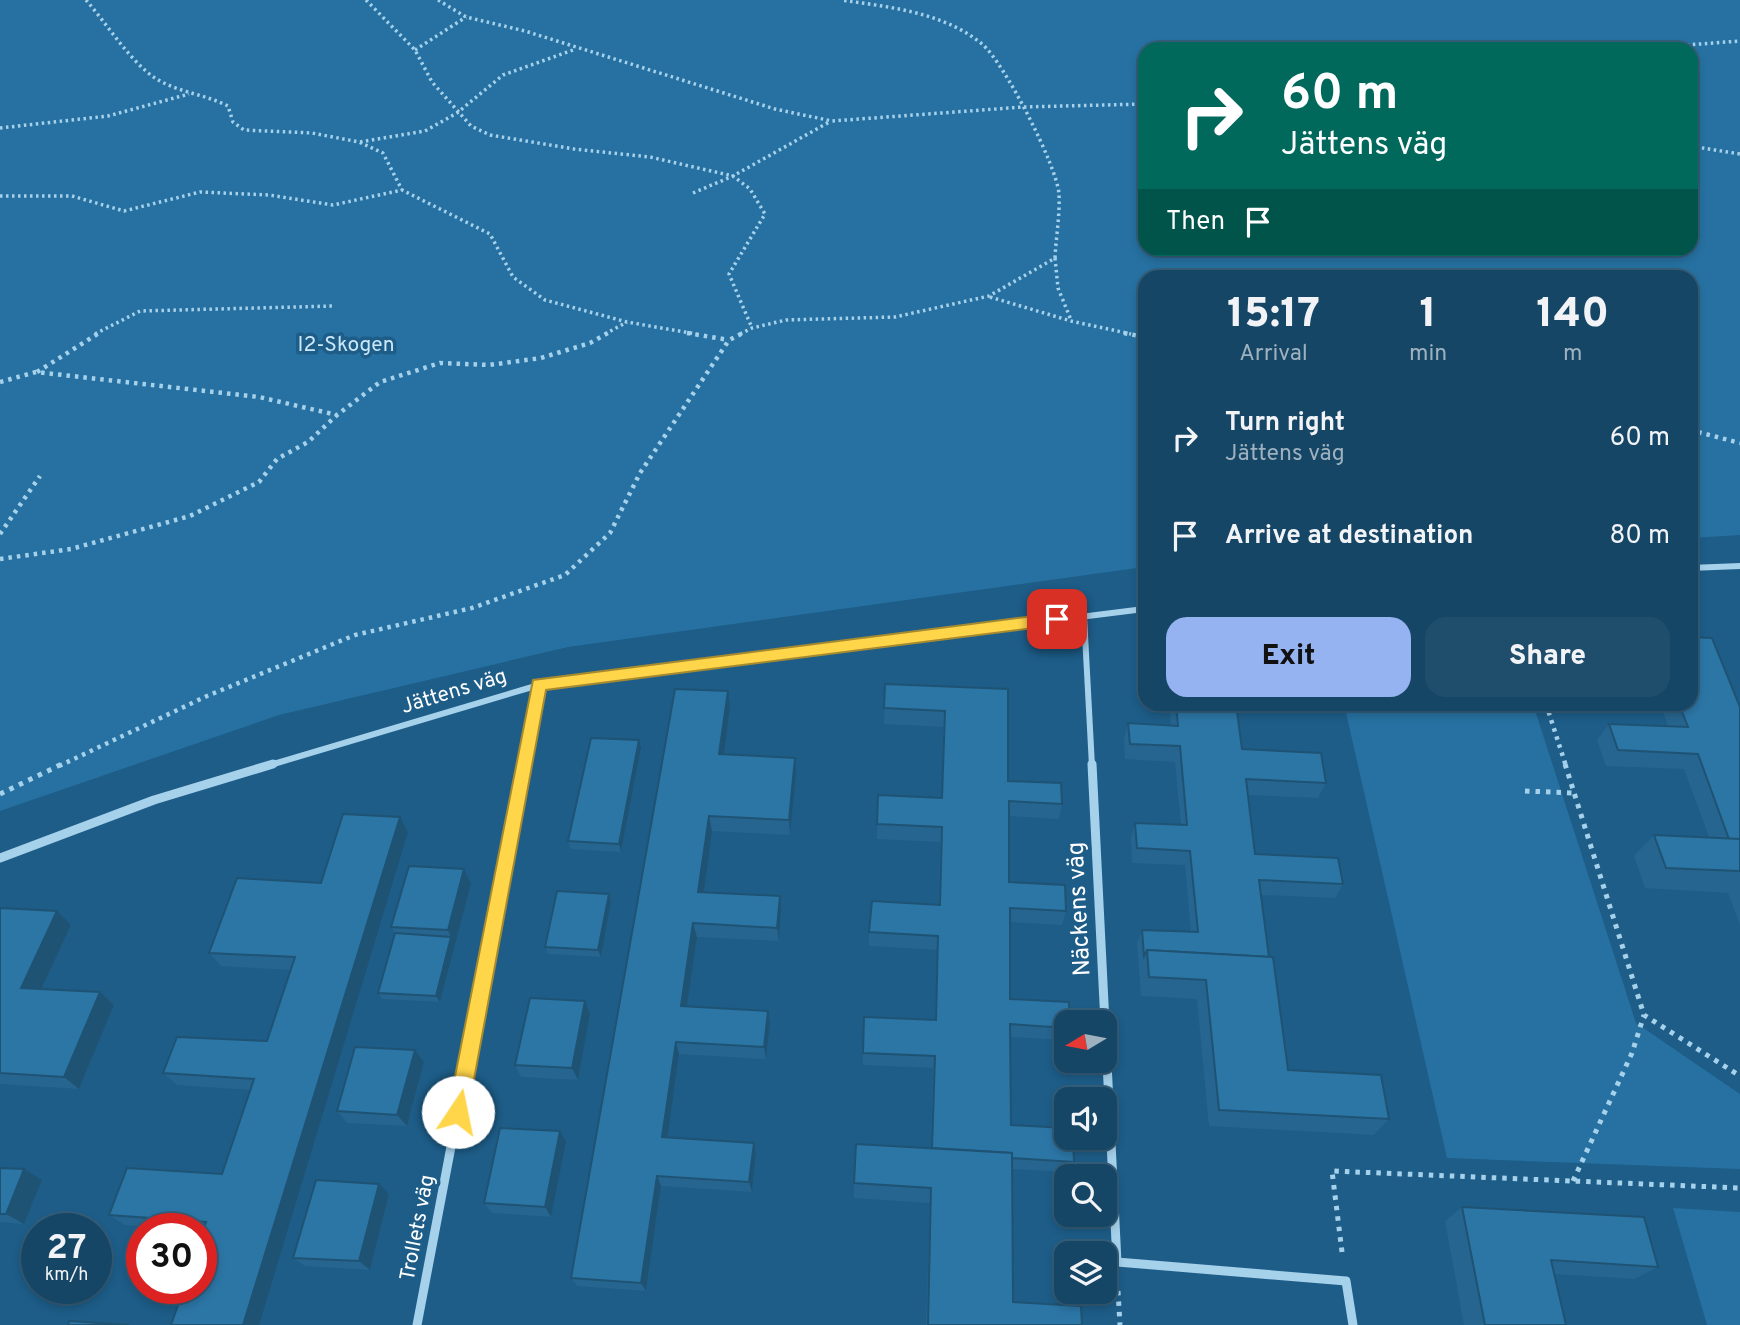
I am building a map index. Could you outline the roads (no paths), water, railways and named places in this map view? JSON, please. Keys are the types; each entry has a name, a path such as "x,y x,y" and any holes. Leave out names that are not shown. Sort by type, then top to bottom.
{"street":[{"path":"1698,568 1740,566"},
{"name":"Jättens väg","path":"0,858 154,800 539,685 1138,610"},
{"name":"Näckens väg","path":"1084,616 1117,1262 1346,1281 1353,1325"},
{"name":"Trollets väg","path":"417,1325 539,685"}],"park label":[{"name":"I2-Skogen","path":"346,345"}]}
